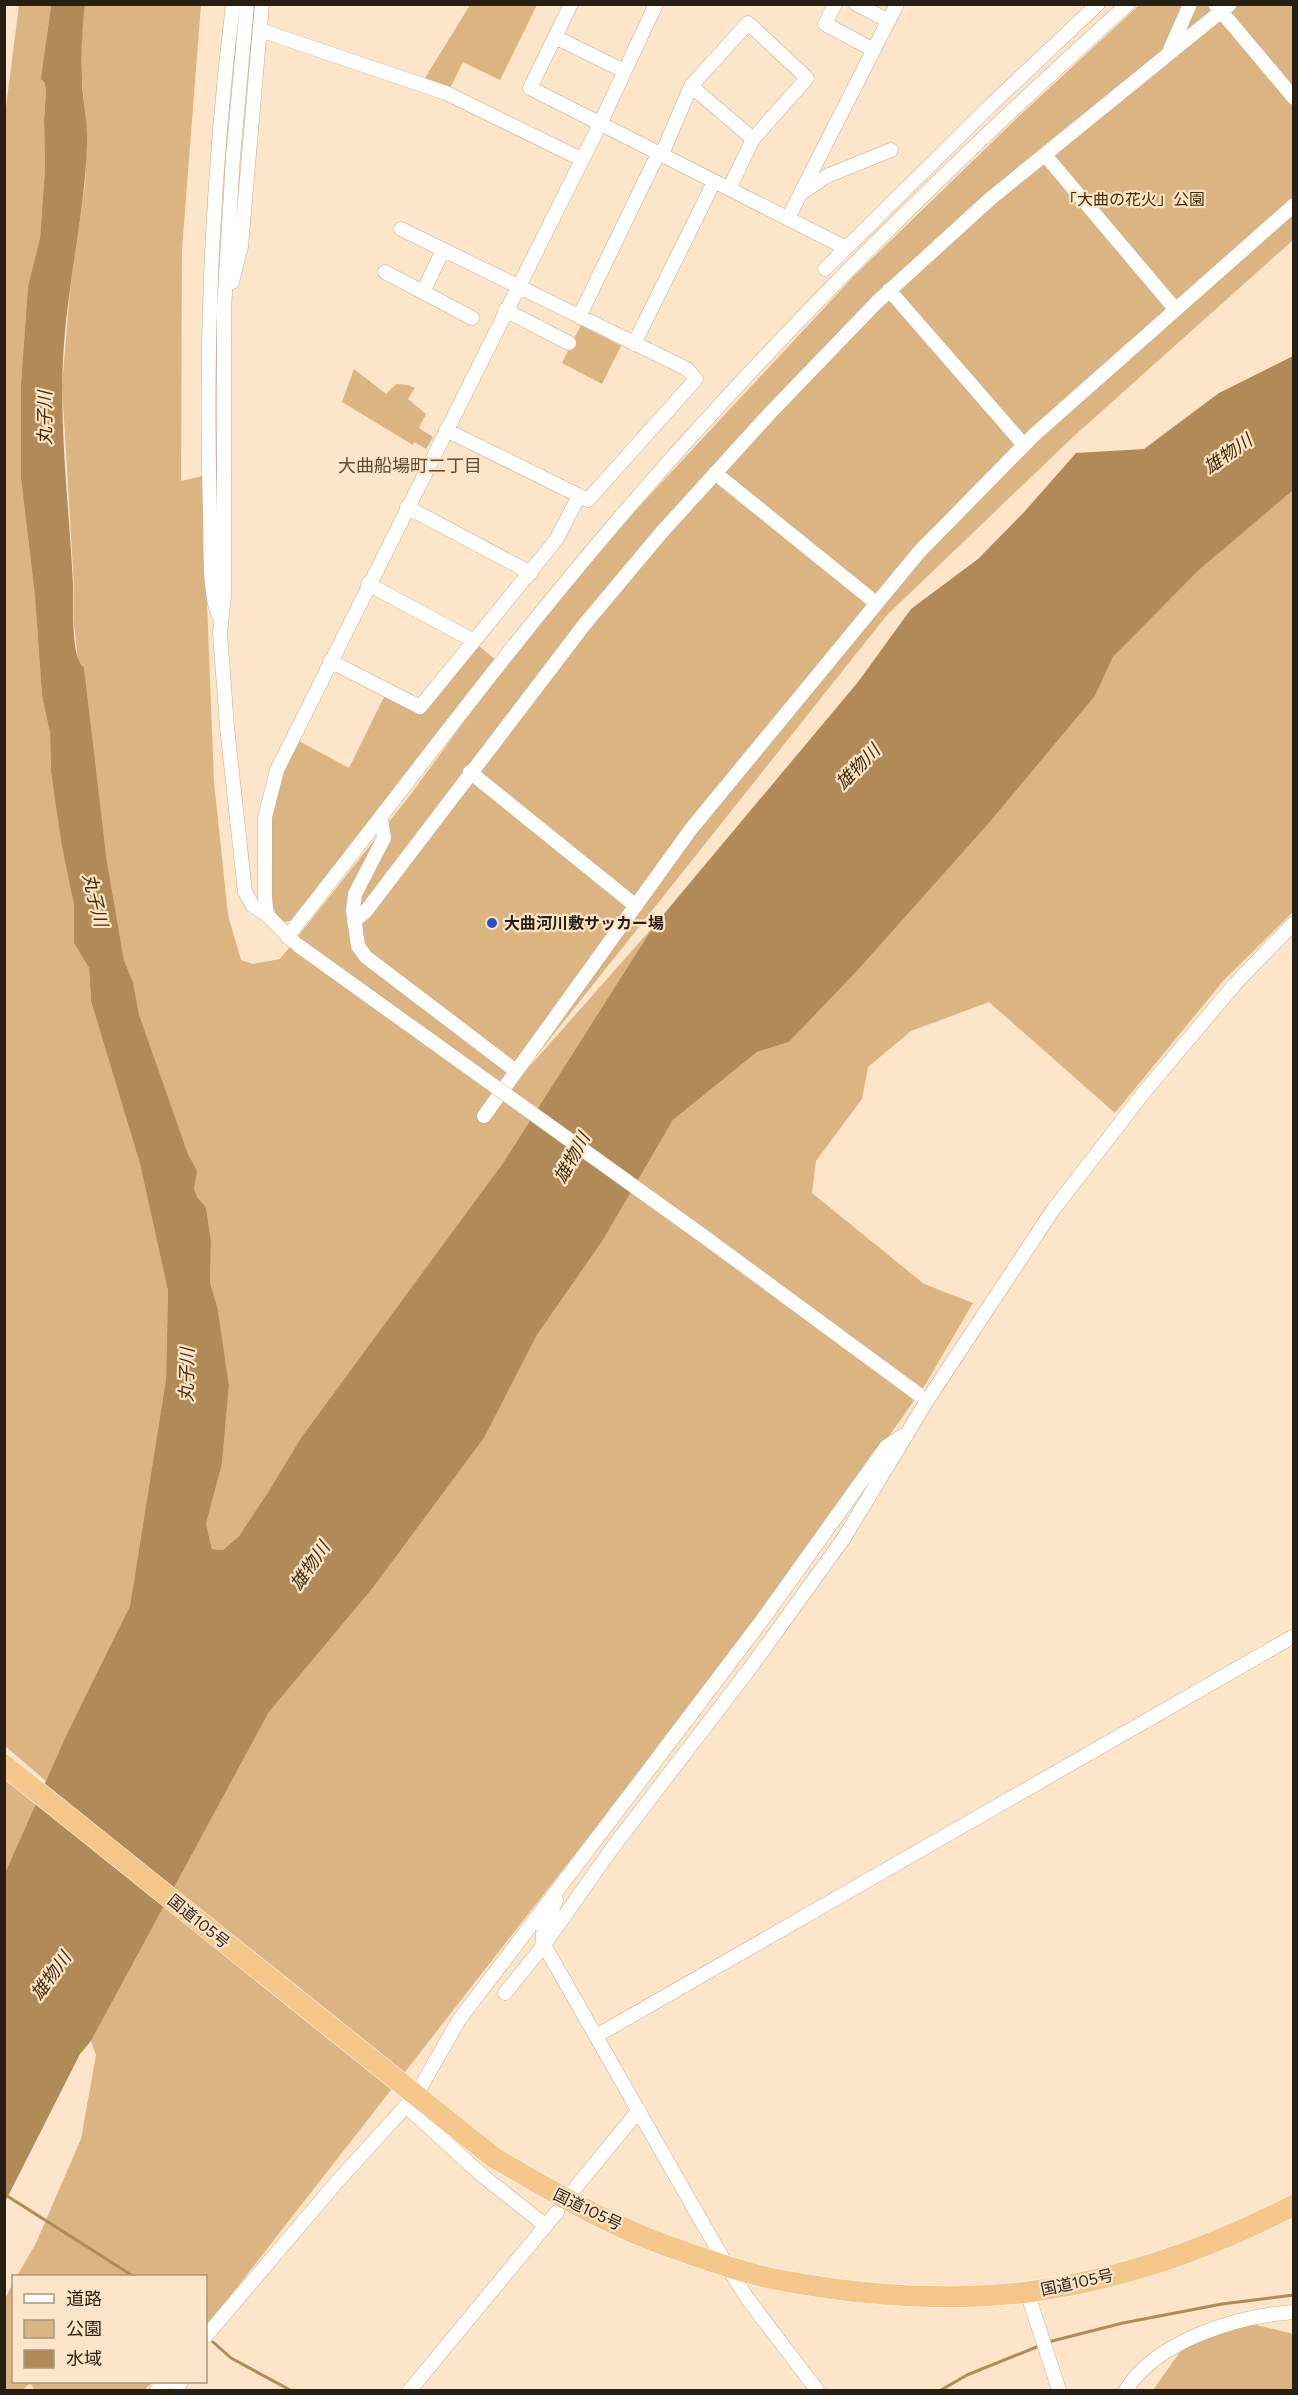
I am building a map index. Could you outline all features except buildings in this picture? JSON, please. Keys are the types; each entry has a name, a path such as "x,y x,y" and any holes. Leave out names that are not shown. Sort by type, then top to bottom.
{"highway":[{"name":"国道105号","path":"4,1765 397,2081 411,2100 493,2157 576,2206 669,2246 727,2266 777,2280 882,2293 934,2296 1027,2292 1097,2279 1176,2256 1250,2227 1293,2205"}],"street":[{"path":"221,619 215,609 213,598 207,411 208,336 218,158 233,4"},
{"path":"247,4 233,157 224,310 224,595 220,633 227,727 245,892 253,906 267,915 287,937 299,946 923,1396"},
{"path":"224,310 241,247 262,4"},
{"path":"571,4 530,88 846,248"},
{"path":"267,915 264,898 265,817 277,770 600,124 656,4"},
{"path":"835,4 825,24 874,50"},
{"path":"856,4 889,21"},
{"path":"788,218 804,191 897,4"},
{"path":"825,269 994,102 1098,4"},
{"path":"287,937 540,613 615,522 720,403 914,205 1128,4"},
{"path":"1167,57 1190,4"},
{"path":"354,921 366,911 584,625 716,473 787,395 889,290 990,199 1167,57 1222,7 1293,98"},
{"path":"579,316 660,155 691,86 748,23 807,78 753,139 729,189"},
{"path":"260,30 446,93 581,159"},
{"path":"555,37 624,71"},
{"path":"691,86 753,139"},
{"path":"804,191 827,176 891,150"},
{"path":"1045,155 1176,310"},
{"path":"634,344 714,182"},
{"path":"484,1116 691,829 919,552 1024,445 1293,205"},
{"path":"401,229 687,369 696,379 588,500 446,430"},
{"path":"423,292 443,250"},
{"path":"385,272 472,318"},
{"path":"889,290 1024,445"},
{"path":"505,310 569,344"},
{"path":"716,473 876,603"},
{"path":"330,661 420,707 556,540 579,496"},
{"path":"407,507 531,573"},
{"path":"368,584 474,641"},
{"path":"470,772 636,906"},
{"path":"381,818 384,838 355,894 352,910 358,946 366,957 516,1071"},
{"path":"505,1993 544,1945 613,1847 748,1671 837,1548 908,1431 923,1396 1053,1210 1145,1091 1235,984 1293,923"},
{"path":"207,2335 336,2183 411,2100 459,2020 760,1623 886,1447 908,1431"},
{"path":"596,2036 1293,1636"},
{"path":"556,1893 556,1902 544,1928 542,1939 544,1945 727,2266 747,2298 817,2391"},
{"path":"411,2100 484,2177 545,2225"},
{"path":"571,2193 639,2110"},
{"path":"410,2391 557,2212"},
{"path":"1027,2292 1059,2391"},
{"path":"1126,2391 1132,2381 1153,2361 1182,2343 1243,2318 1293,2312"}],"green space":[{"path":"51,4 46,41 45,168 40,238 28,286 21,383 21,478 35,597 42,696 50,733 51,772 74,905 74,943 89,968 91,1001 140,1164 168,1291 166,1379 130,1606 46,1781 5,1746 4,123 19,5"},
{"name":"「大曲の花火」公園","path":"85,5 201,5 182,249 181,481 202,476 214,782 228,915 241,960 253,964 280,959 411,794 515,652 610,538 853,277 1016,119 1139,5 1293,5 1293,240 1074,436 887,615 514,1084 653,927 503,1163 398,1307 239,1536 223,1550 212,1549 206,1524 222,1464 229,1385 218,1310 210,1282 211,1241 206,1207 197,1197 194,1189 196,1171 138,1015 133,982 124,960 107,862 84,667 78,661 74,623 74,586 62,386 70,290 85,185 87,143 82,78 82,32"},
{"path":"470,5 537,5 500,80 463,62 450,88 425,78"},
{"path":"581,325 621,346 602,384 562,363"},
{"path":"354,369 386,394 396,384 415,388 408,399 426,414 419,428 433,437 426,449 414,442 413,445 342,402"},
{"path":"1293,489 1293,912 1223,981 1115,1113 989,1002 911,1031 868,1067 862,1099 816,1161 812,1193 924,1284 973,1303 925,1385 774,1599 207,2326 207,2275 18,2275 36,2243 81,2139 96,2055 91,2041 269,1712 372,1589 484,1438 537,1335 603,1240 673,1120 757,1052 789,1042 857,971 989,823 1095,696 1113,657 1199,570"},
{"path":"478,645 497,661 290,921 283,922 275,912 271,897 270,831 279,779 297,740 349,768 385,695 421,714"},
{"path":"5,1779 36,1804 5,1873"},
{"path":"12,2285 12,2383 152,2383 144,2390 34,2390 29,2384 23,2390 5,2390 5,2299"},
{"path":"1244,2322 1293,2334 1293,2390 1153,2390 1185,2345"}],"water":[{"path":"51,5 85,5 82,32 82,86 87,136 86,169 66,318 62,373 63,433 75,641 80,662 84,667 107,862 124,960 133,982 139,1015 188,1154 197,1171 194,1189 197,1197 206,1207 211,1241 210,1282 218,1310 229,1385 222,1464 206,1524 212,1549 223,1550 239,1536 301,1438 503,1163 653,927 858,682 911,609 978,559 1025,511 1076,453 1144,449 1219,393 1293,356 1293,490 1199,570 1113,657 1095,696 989,823 857,971 789,1042 757,1052 673,1120 603,1240 537,1335 484,1438 372,1589 269,1712 91,2041 80,2054 5,2202 5,1873 67,1734 130,1606 166,1379 168,1291 140,1164 91,1001 89,968 74,943 74,905 51,772 50,733 42,696 35,597 21,478 21,383 28,286 40,238 45,168 46,91 45,83 41,79"}],"waterway":[{"path":"4,2194 131,2275"},
{"path":"1048,2342 1123,2323 1222,2304 1294,2295"},
{"path":"213,2342 231,2358 290,2390"},
{"path":"941,2390 967,2375 1039,2346"}],"place":[{"name":"大曲河川敷サッカー場","path":"492,923"}],"district":[{"name":"大曲船場町二丁目","path":"410,466"}],"water label":[{"name":"丸子川","path":"45,418"},
{"name":"雄物川","path":"1228,454"},
{"name":"雄物川","path":"858,767"},
{"name":"丸子川","path":"95,900"},
{"name":"雄物川","path":"572,1158"},
{"name":"丸子川","path":"187,1375"},
{"name":"雄物川","path":"310,1566"},
{"name":"雄物川","path":"51,1976"}]}
